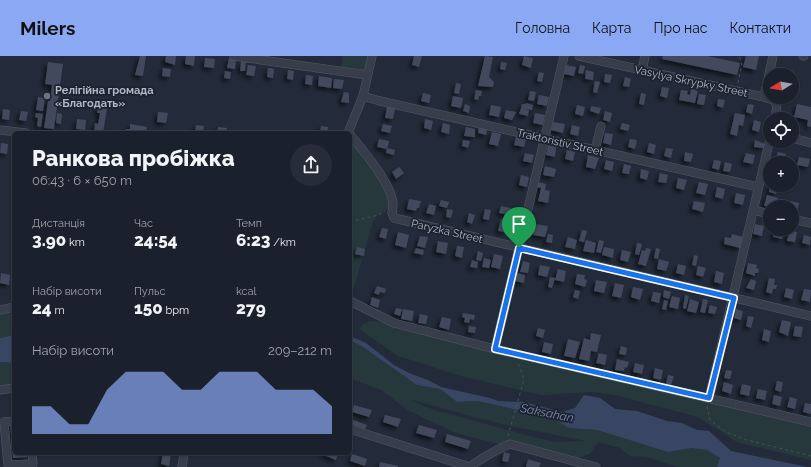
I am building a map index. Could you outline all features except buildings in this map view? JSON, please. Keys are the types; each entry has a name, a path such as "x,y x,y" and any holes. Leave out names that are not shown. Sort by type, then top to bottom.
{"street":[{"path":"234,56 367,75"},
{"path":"350,131 363,96 372,56"},
{"path":"495,349 564,56"},
{"name":"Vasylya Skrypky Street","path":"579,56 763,97"},
{"path":"642,71 645,56"},
{"path":"770,68 773,56"},
{"name":"Traktoristiv Street","path":"363,96 380,102 758,187"},
{"path":"595,150 601,126"},
{"path":"0,130 12,131"},
{"name":"Paryzka Street","path":"352,137 363,150 391,194 394,205 392,213 394,218 811,316"},
{"path":"799,140 811,143"},
{"path":"709,398 734,298 768,148"},
{"path":"753,210 763,212"},
{"path":"799,220 811,223"},
{"path":"352,302 394,323 495,349 811,422"},
{"path":"0,310 12,307"},
{"path":"0,390 12,388"},
{"path":"12,421 4,422 8,465 33,464 32,455"},
{"path":"352,430 470,467 503,446 510,444 596,467"},
{"path":"182,467 184,455"}],"path":[{"path":"736,91 742,64 739,56"},
{"path":"352,222 378,215 394,205"},
{"path":"510,432 523,383 523,376 518,362"},
{"path":"709,398 707,411 710,420 726,432 747,440 811,456"}],"shaded area":[{"path":"342,56 372,56 367,75 341,72"},
{"path":"352,137 363,150 394,205 378,215 373,221 352,295"},
{"path":"12,307 12,335 0,338 0,310"},
{"path":"370,321 394,323 811,422 811,460 737,442 698,417 615,395 591,392 541,395 461,376 398,356 359,329 362,325"},
{"path":"352,341 363,347 417,385 440,389 457,402 477,401 552,418 569,428 597,430 668,452 692,448 707,450 720,458 719,467 677,467 646,457 630,456 620,448 598,442 590,454 577,458 494,443 456,433 409,411 381,390 352,379","holes":["408,399 505,425 586,441 556,442 534,437 434,410"]},
{"path":"0,362 12,363 12,388 0,390"}],"water":[{"path":"12,335 12,363 0,362 0,338"},
{"name":"Saksahan","path":"352,337 366,343 394,365 441,387 498,401 524,402 562,412 575,408 584,395 600,398 615,409 637,411 667,421 682,423 697,430 709,431 731,451 807,467 717,467 720,458 707,450 692,448 668,452 597,430 569,428 552,418 477,401 457,402 440,389 417,385 363,347 352,341"}],"place":[{"name":"Релігійна громада «Благодать»","path":"47,96"}],"route":[{"path":"519,248 734,298 709,398 495,349 519,248"}]}
